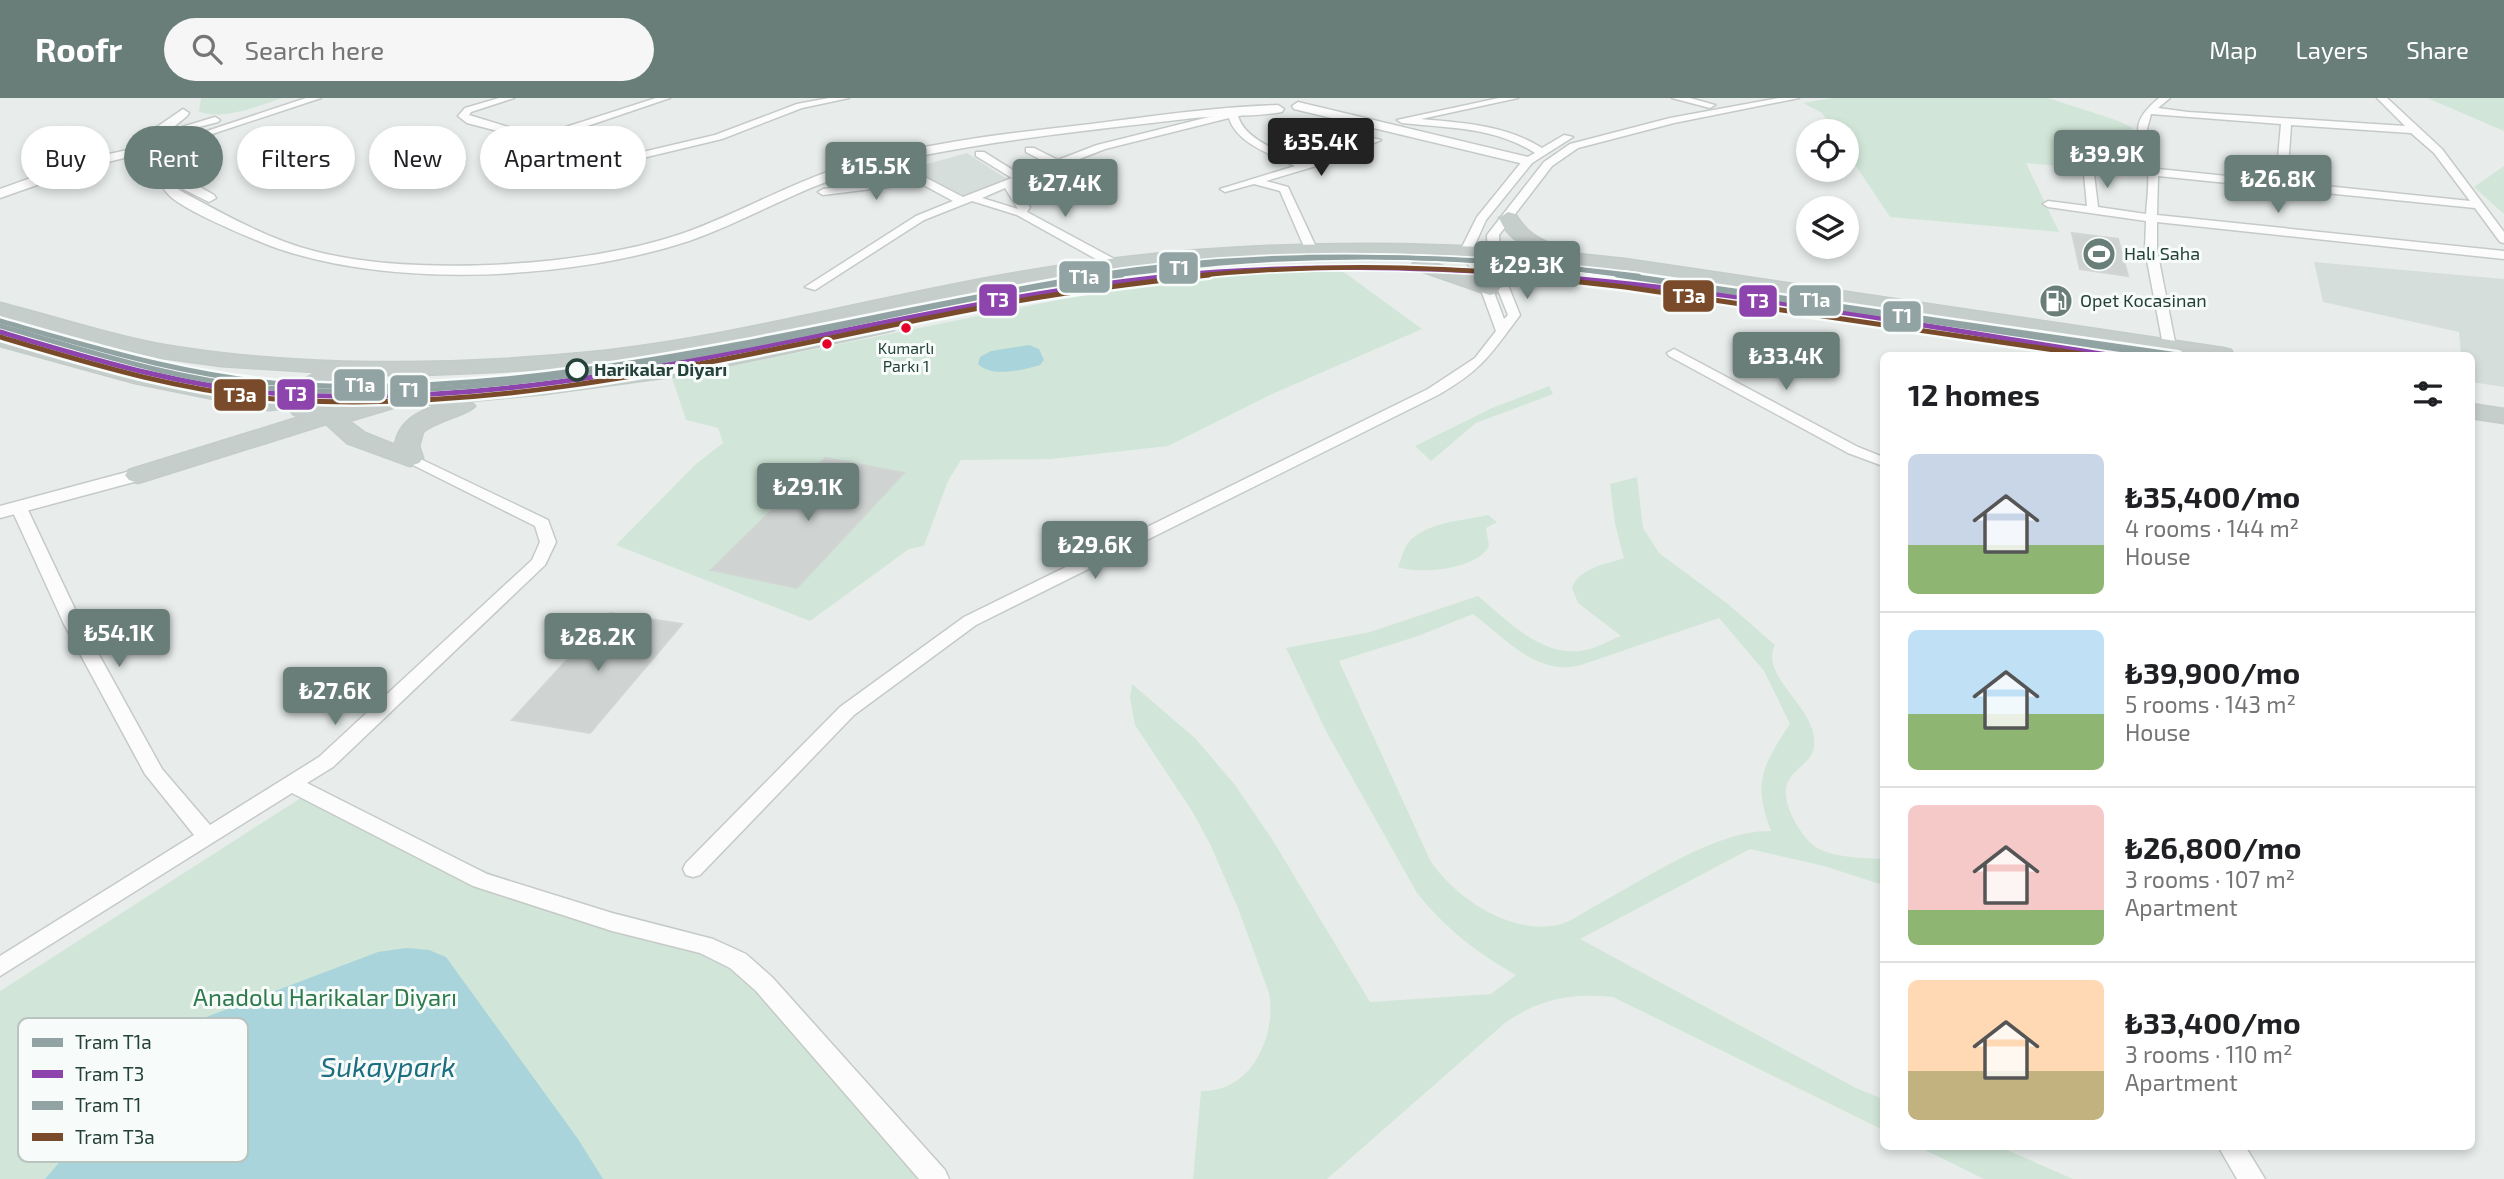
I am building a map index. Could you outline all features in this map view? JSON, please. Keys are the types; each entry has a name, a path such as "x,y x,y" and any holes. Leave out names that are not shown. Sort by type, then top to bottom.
{"highway":[{"path":"1508,218 1513,230 1524,240 1573,260"},
{"path":"1392,250 1457,239 1475,230"},
{"path":"0,309 132,345 262,364 396,369 536,364 657,350 979,285 1116,265 1311,249 1392,250 1487,268 1573,260 2203,352"},
{"path":"387,402 544,387 677,369 1026,295 1122,280 1301,265 1422,265 1535,272 2092,352"},
{"path":"0,339 148,379 269,403 299,401"},
{"path":"138,475 199,452 299,401 306,390 325,378 366,367"},
{"path":"138,475 331,416 365,411 387,402 404,389 408,382 405,374 396,369"},
{"path":"410,457 407,445 410,433 431,415 544,387"},
{"path":"2475,394 2504,398"},
{"path":"299,401 301,409 309,414 331,416 347,431 410,457"},
{"path":"387,402 393,439 410,457"},
{"path":"2475,412 2504,416"}],"street":[{"path":"214,126 316,98"},
{"path":"492,126 464,118 468,110 509,98"},
{"path":"578,126 665,98"},
{"path":"782,98 792,109"},
{"path":"646,155 718,136 819,100 844,98"},
{"path":"1390,129 1402,120 1513,98"},
{"path":"1677,98 1710,105"},
{"path":"693,869 847,711 970,621 1010,598 1065,575 1441,388 1489,351 1501,329 1494,313 1487,268 1475,230 1528,161 1541,152 1583,133 1749,98"},
{"path":"1487,268 1493,235 1547,166 1566,150 1588,141 1673,120 1794,98"},
{"path":"2165,98 2150,110 2143,121 2142,129 2153,172 2151,250 2169,347"},
{"path":"2382,98 2438,151 2504,240"},
{"path":"194,189 285,235 323,249 390,261 442,263 594,253 660,240 718,218 790,184 859,164 967,139 1289,105 1547,166"},
{"path":"171,189 184,199 311,255 356,263 415,268 529,264 604,257 648,248 702,231 779,195 859,164 965,144 1289,105"},
{"path":"170,126 182,106 189,126"},
{"path":"811,287 920,218 1056,164 1134,137 1249,110"},
{"path":"2150,110 2414,130"},
{"path":"1233,115 1234,124 1242,133 1304,166"},
{"path":"1402,120 1498,132 1521,140 1541,152"},
{"path":"2281,186 2286,121"},
{"path":"1225,189 1304,166 1376,140"},
{"path":"1030,150 1056,164"},
{"path":"0,193 124,151"},
{"path":"980,154 1020,179"},
{"path":"884,160 967,200 1021,213 1116,265"},
{"path":"2153,172 2476,205"},
{"path":"2089,174 2093,210"},
{"path":"823,192 922,180"},
{"path":"1254,181 1273,185 1287,192 1311,249"},
{"path":"1007,184 1025,207 1021,213"},
{"path":"2048,204 2152,218 2504,255"},
{"path":"1674,353 1853,450 1880,461"},
{"path":"0,967 326,762 533,569 546,548 547,535 542,523 410,457"},
{"path":"138,475 9,510 155,774 208,837"},
{"path":"293,785 480,880 612,922 705,945 738,961 764,984 936,1179"},
{"path":"2233,1150 2252,1179"}],"shaded area":[{"path":"967,153 1010,181 961,197 909,169"},
{"path":"2314,262 2504,279 2504,387 2475,383 2475,352 2461,352 2459,332 2323,302"}],"green space":[{"path":"201,98 282,98 218,115 199,111"},
{"path":"1833,98 2048,98 2131,127 2146,175 2026,163 2059,232 1890,217 1859,170 1859,119 1826,119 1822,113 1803,103"},
{"path":"2427,98 2504,98 2504,131"},
{"path":"2504,166 2504,214 2474,187"},
{"path":"1337,267 1422,329 1272,394 1168,446 1051,459 961,460 948,481 924,546 909,549 810,621 616,545 696,464 723,443 718,428 686,420 672,378 1127,286"},
{"path":"377,375 389,381 389,387 365,404 334,408 317,401 317,395 330,384 353,376"},
{"path":"1549,386 1553,394 1476,423 1431,461 1415,446 1492,408"},
{"path":"1637,477 1643,528 1659,553 1728,604 1775,645 1772,655 1778,676 1807,718 1814,740 1811,756 1787,784 1787,801 1794,821 1806,838 1819,849 1842,856 1880,859 1880,884 1824,866 1750,849 1580,939 1856,1088 1880,1098 1880,1129 1613,997 1570,997 1530,1008 1505,1023 1327,1179 1193,1179 1201,1091 1219,1089 1234,1083 1257,1059 1269,1027 1269,993 1238,908 1210,844 1192,811 1135,725 1130,698 1132,684 1195,738 1235,785 1272,839 1370,1002 1491,994 1516,975 1462,939 1417,893 1327,733 1286,648 1370,632 1478,596 1524,634 1550,647 1579,651 1595,647 1621,636 1578,603 1572,588 1575,581 1587,571 1624,558 1615,524 1610,484","holes":["1473,614 1510,644 1536,660 1565,667 1581,665 1719,618 1764,671 1790,724 1773,751 1763,774 1762,800 1771,831 1728,838 1705,847 1562,924 1539,927 1502,919 1468,899 1440,874 1430,860 1339,661 1418,636"]},
{"path":"1488,515 1497,522 1486,528 1489,546 1473,560 1434,570 1398,567 1406,546 1422,532 1443,524"},
{"name":"Anadolu Harikalar Diyarı","path":"307,794 530,890 695,933 878,1106 941,1179 0,1179 0,991"},
{"path":"1925,1150 2007,1150 2073,1179 1984,1179"}],"water":[{"path":"1029,345 1039,349 1044,360 1040,365 999,372 978,364 980,357 991,351"},
{"name":"Sukaypark","path":"406,948 429,950 446,957 578,1139 603,1179 45,1179 60,1162 248,1162 248,1018 204,1018 378,952"}],"building":[{"name":"Halı Saha","path":"2072,233 2118,239 2128,276 2080,269"},
{"path":"825,458 904,473 797,588 711,570"},
{"path":"610,613 682,624 590,733 512,720"}],"tram line":[{"name":"T1a","path":"0,321 150,362 225,377 302,385 422,386 540,376 658,358 1008,289 1126,271 1244,259 1388,257 1603,272 2158,352"},
{"name":"T1","path":"0,326 137,364 242,385 278,389 397,392 515,383 633,367 985,297 1103,277 1265,260 1397,258 1590,271 2138,352"},
{"name":"T3","path":"0,332 140,370 246,390 373,397 464,393 554,384 644,370 1060,289 1206,272 1344,266 1454,269 1674,289 2090,352"},
{"name":"T3a","path":"0,337 107,368 216,392 290,400 408,401 526,392 642,375 991,306 1107,286 1268,270 1399,268 1487,272 1591,282 2069,352"}],"place":[{"name":"Halı Saha","path":"2099,254"},
{"name":"Opet Kocasinan","path":"2056,301"},
{"name":"Kumarlı Parkı 1","path":"906,328"},
{"name":"Harikalar Diyarı","path":"577,370"}]}
